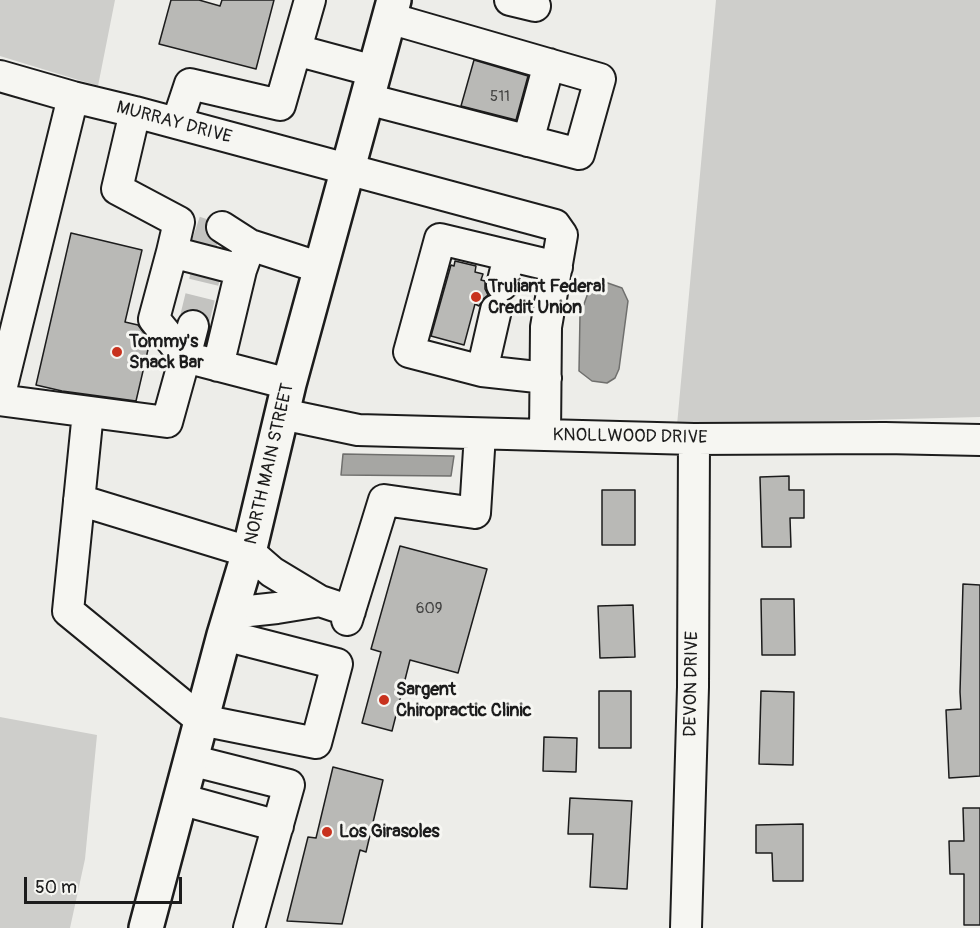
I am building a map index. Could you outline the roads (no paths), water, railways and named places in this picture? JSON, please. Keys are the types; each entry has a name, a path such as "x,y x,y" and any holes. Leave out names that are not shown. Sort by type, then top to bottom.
{"main road":[{"name":"NORTH MAIN STREET","path":"146,928 227,624 249,552 286,399 391,9"}],"street":[{"path":"177,123 189,84 280,105 310,0"},
{"path":"296,50 371,85 528,141 579,154 600,79 549,64 391,9"},
{"path":"528,141 549,64"},
{"name":"MURRAY DRIVE","path":"0,76 555,225 562,235 546,327 545,435"},
{"path":"0,394 73,97"},
{"path":"135,112 117,189 204,240 245,258 321,268"},
{"path":"546,378 482,371 409,352 440,239 557,267"},
{"path":"185,357 154,319 172,252 204,240"},
{"path":"482,371 509,256"},
{"path":"218,366 245,258"},
{"path":"0,400 167,422 193,326"},
{"name":"KNOLLWOOD DRIVE","path":"185,357 218,366 358,430 694,439 980,440"},
{"path":"88,412 68,611 201,720 316,743 337,663 227,624"},
{"path":"79,500 249,552 272,572 348,615 384,500 475,513 480,434"},
{"name":"DEVON DRIVE","path":"686,928 693,687 694,439"},
{"path":"227,624 277,608 320,601"},
{"path":"190,760 289,785 249,928"},
{"path":"180,799 278,826"}],"tunnel":[{"path":"195,231 219,239"},
{"path":"193,326 205,277"}],"place":[{"name":"Truliant Federal Credit Union","path":"476,297"},
{"name":"Tommy's Snack Bar","path":"117,352"},
{"name":"Sargent Chiropractic Clinic","path":"384,700"},
{"name":"Los Girasoles","path":"327,832"}]}
